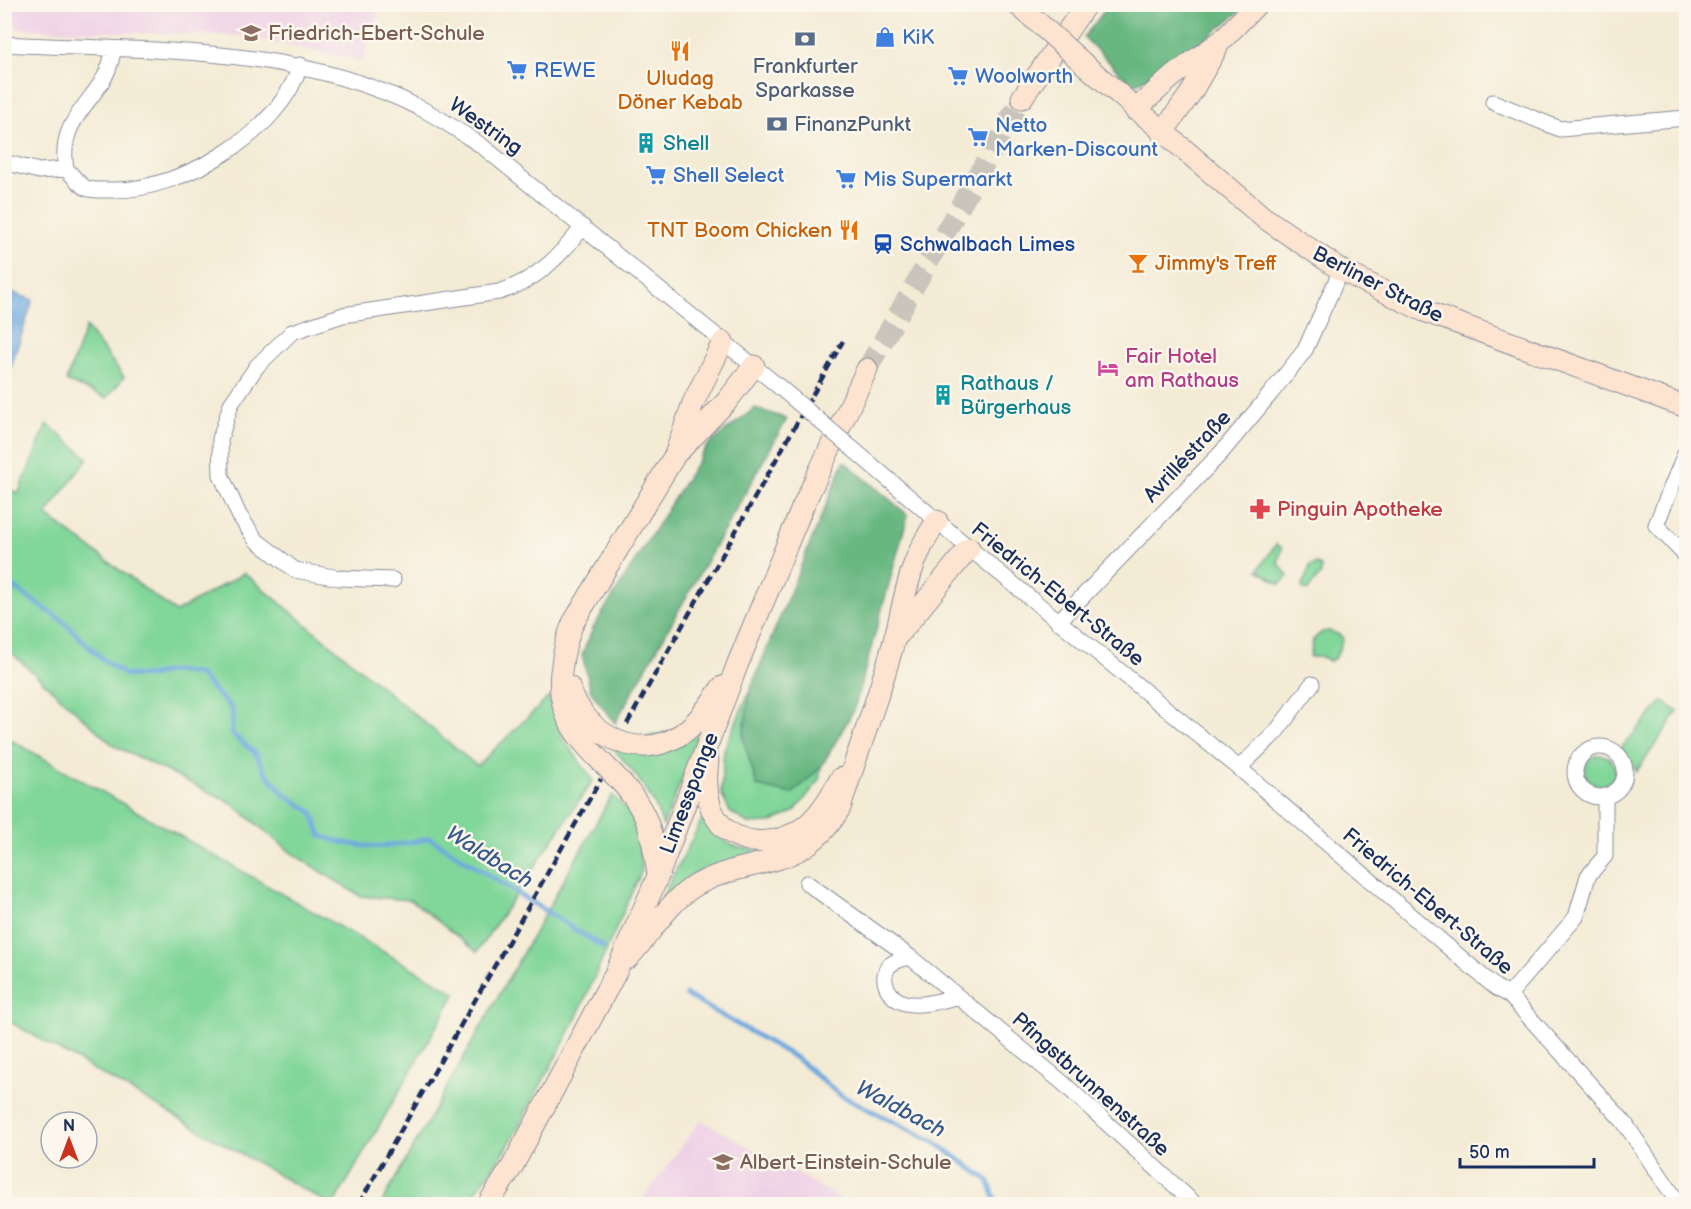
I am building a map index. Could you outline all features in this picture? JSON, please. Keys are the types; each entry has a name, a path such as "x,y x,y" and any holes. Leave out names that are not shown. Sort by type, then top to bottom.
{"main road":[{"path":"1022,98 1086,4"},
{"path":"1135,110 1173,76 1221,41 1257,4"},
{"name":"Berliner Straße","path":"1025,11 1135,110 1285,234 1341,270 1424,311 1686,407"},
{"path":"1162,133 1191,93 1221,41"},
{"path":"658,876 653,842 645,818 626,787 568,721 562,707 560,688 563,660 566,640 573,623 675,455 693,403 723,342"},
{"path":"675,455 727,401 754,366"},
{"name":"Limesspange","path":"488,1204 512,1167 616,972 658,876 738,663 803,506 867,369"},
{"path":"616,972 672,906 690,889 713,878 784,858 808,846 830,826 840,808 894,642 906,585 917,552 937,521"},
{"path":"894,642 969,548"},
{"path":"563,660 575,706 587,721 601,733 622,742 642,746 668,741 696,722 738,663"},
{"path":"712,734 708,767 708,795 712,811 730,832 747,840 767,843 785,838 808,824 824,806 861,744"}],"street":[{"name":"Westring","path":"4,44 205,52 300,65 393,95 447,123 482,146 854,450"},
{"path":"113,49 111,64 103,81 69,128 63,147 66,170 86,188 108,190 154,186 193,171 231,150 254,130 289,93 300,65"},
{"path":"1493,102 1560,129 1686,118"},
{"path":"4,162 39,171 66,170"},
{"path":"393,580 339,578 295,570 256,540 239,515 221,475 220,439 231,404 257,366 292,332 343,315 499,292 520,286 559,256 583,227"},
{"name":"Avrilléstraße","path":"1058,622 1221,453 1305,350 1341,270"},
{"name":"Friedrich-Ebert-Straße","path":"854,450 1058,622 1239,768 1367,880 1496,987 1509,995 1624,1122 1674,1202"},
{"path":"1686,451 1656,525 1686,556"},
{"path":"1239,768 1276,732 1312,684"},
{"name":"Friedrich-Ebert-Straße","path":"1509,995 1576,917 1588,876 1605,856 1605,797"},
{"name":"Pfingstbrunnenstraße","path":"807,883 910,957 1063,1083 1195,1204"},
{"path":"910,957 897,960 889,967 885,977 886,987 893,996 904,1003 919,1004 957,997"}],"shaded area":[{"name":"Friedrich-Ebert-Schule","path":"4,5 381,5 362,61 243,36 18,29"},
{"name":"Albert-Einstein-Schule","path":"701,1120 851,1204 639,1204"}],"green space":[{"path":"1109,5 1248,5 1173,65 1132,85 1084,37"},
{"path":"86,327 124,377 107,398 66,381"},
{"path":"755,408 787,419 615,723 591,692 582,655 593,628 707,446"},
{"path":"47,424 88,458 46,515 176,612 244,573 477,766 549,697 562,737 593,780 477,952 411,900 360,896 293,854 231,803 113,745 5,647 5,485 18,494"},
{"path":"844,461 908,515 854,710 821,767 792,794 757,786 743,738 750,690"},
{"path":"1276,544 1282,548 1278,563 1288,576 1280,584 1258,570"},
{"path":"1316,564 1321,567 1321,574 1307,591 1302,588 1310,566"},
{"path":"1329,631 1340,635 1343,639 1336,657 1330,661 1323,657 1310,657 1313,640 1322,632"},
{"path":"750,690 743,738 792,794 821,767 819,781 794,812 770,823 749,824 730,812 721,793 724,750"},
{"path":"1663,701 1678,712 1637,771 1621,748"},
{"path":"704,725 663,826 648,792 610,744"},
{"path":"11,740 456,993 334,1204 329,1204 5,1019 4,752"},
{"path":"1600,755 1611,759 1615,770 1611,781 1600,785 1589,781 1585,770 1589,759"},
{"path":"612,795 635,818 642,870 574,1023 507,1148 467,1204 381,1204"},
{"path":"704,816 721,838 740,848 789,850 744,858 694,874 660,901"}],"water":[{"path":"5,290 33,300 8,375 4,374"}],"waterway":[{"name":"Waldbach","path":"4,581 63,621 102,659 125,675 148,676 175,671 198,674 232,709 232,734 256,754 265,772 284,794 312,812 321,836 363,846 388,846 430,838 603,947"},
{"name":"Waldbach","path":"686,995 796,1058 840,1095 936,1143 988,1180 997,1204"}],"tunnel":[{"path":"867,369 1022,98"}],"railway":[{"path":"627,724 843,341"},
{"path":"359,1204 601,779"}],"place":[{"name":"Friedrich-Ebert-Schule","path":"251,33"},
{"name":"KiK","path":"885,37"},
{"name":"Frankfurter Sparkasse","path":"805,39"},
{"name":"Uludag Döner Kebab","path":"680,51"},
{"name":"REWE","path":"517,70"},
{"name":"Woolworth","path":"958,76"},
{"name":"FinanzPunkt","path":"777,124"},
{"name":"Netto Marken-Discount","path":"978,137"},
{"name":"Shell","path":"646,143"},
{"name":"Shell Select","path":"656,175"},
{"name":"Mis Supermarkt","path":"846,179"},
{"name":"TNT Boom Chicken","path":"849,230"},
{"name":"Schwalbach Limes","path":"883,244"},
{"name":"Jimmy's Treff","path":"1138,263"},
{"name":"Fair Hotel am Rathaus","path":"1108,368"},
{"name":"Rathaus / Bürgerhaus","path":"943,395"},
{"name":"Pinguin Apotheke","path":"1260,509"},
{"name":"Albert-Einstein-Schule","path":"723,1162"}]}
